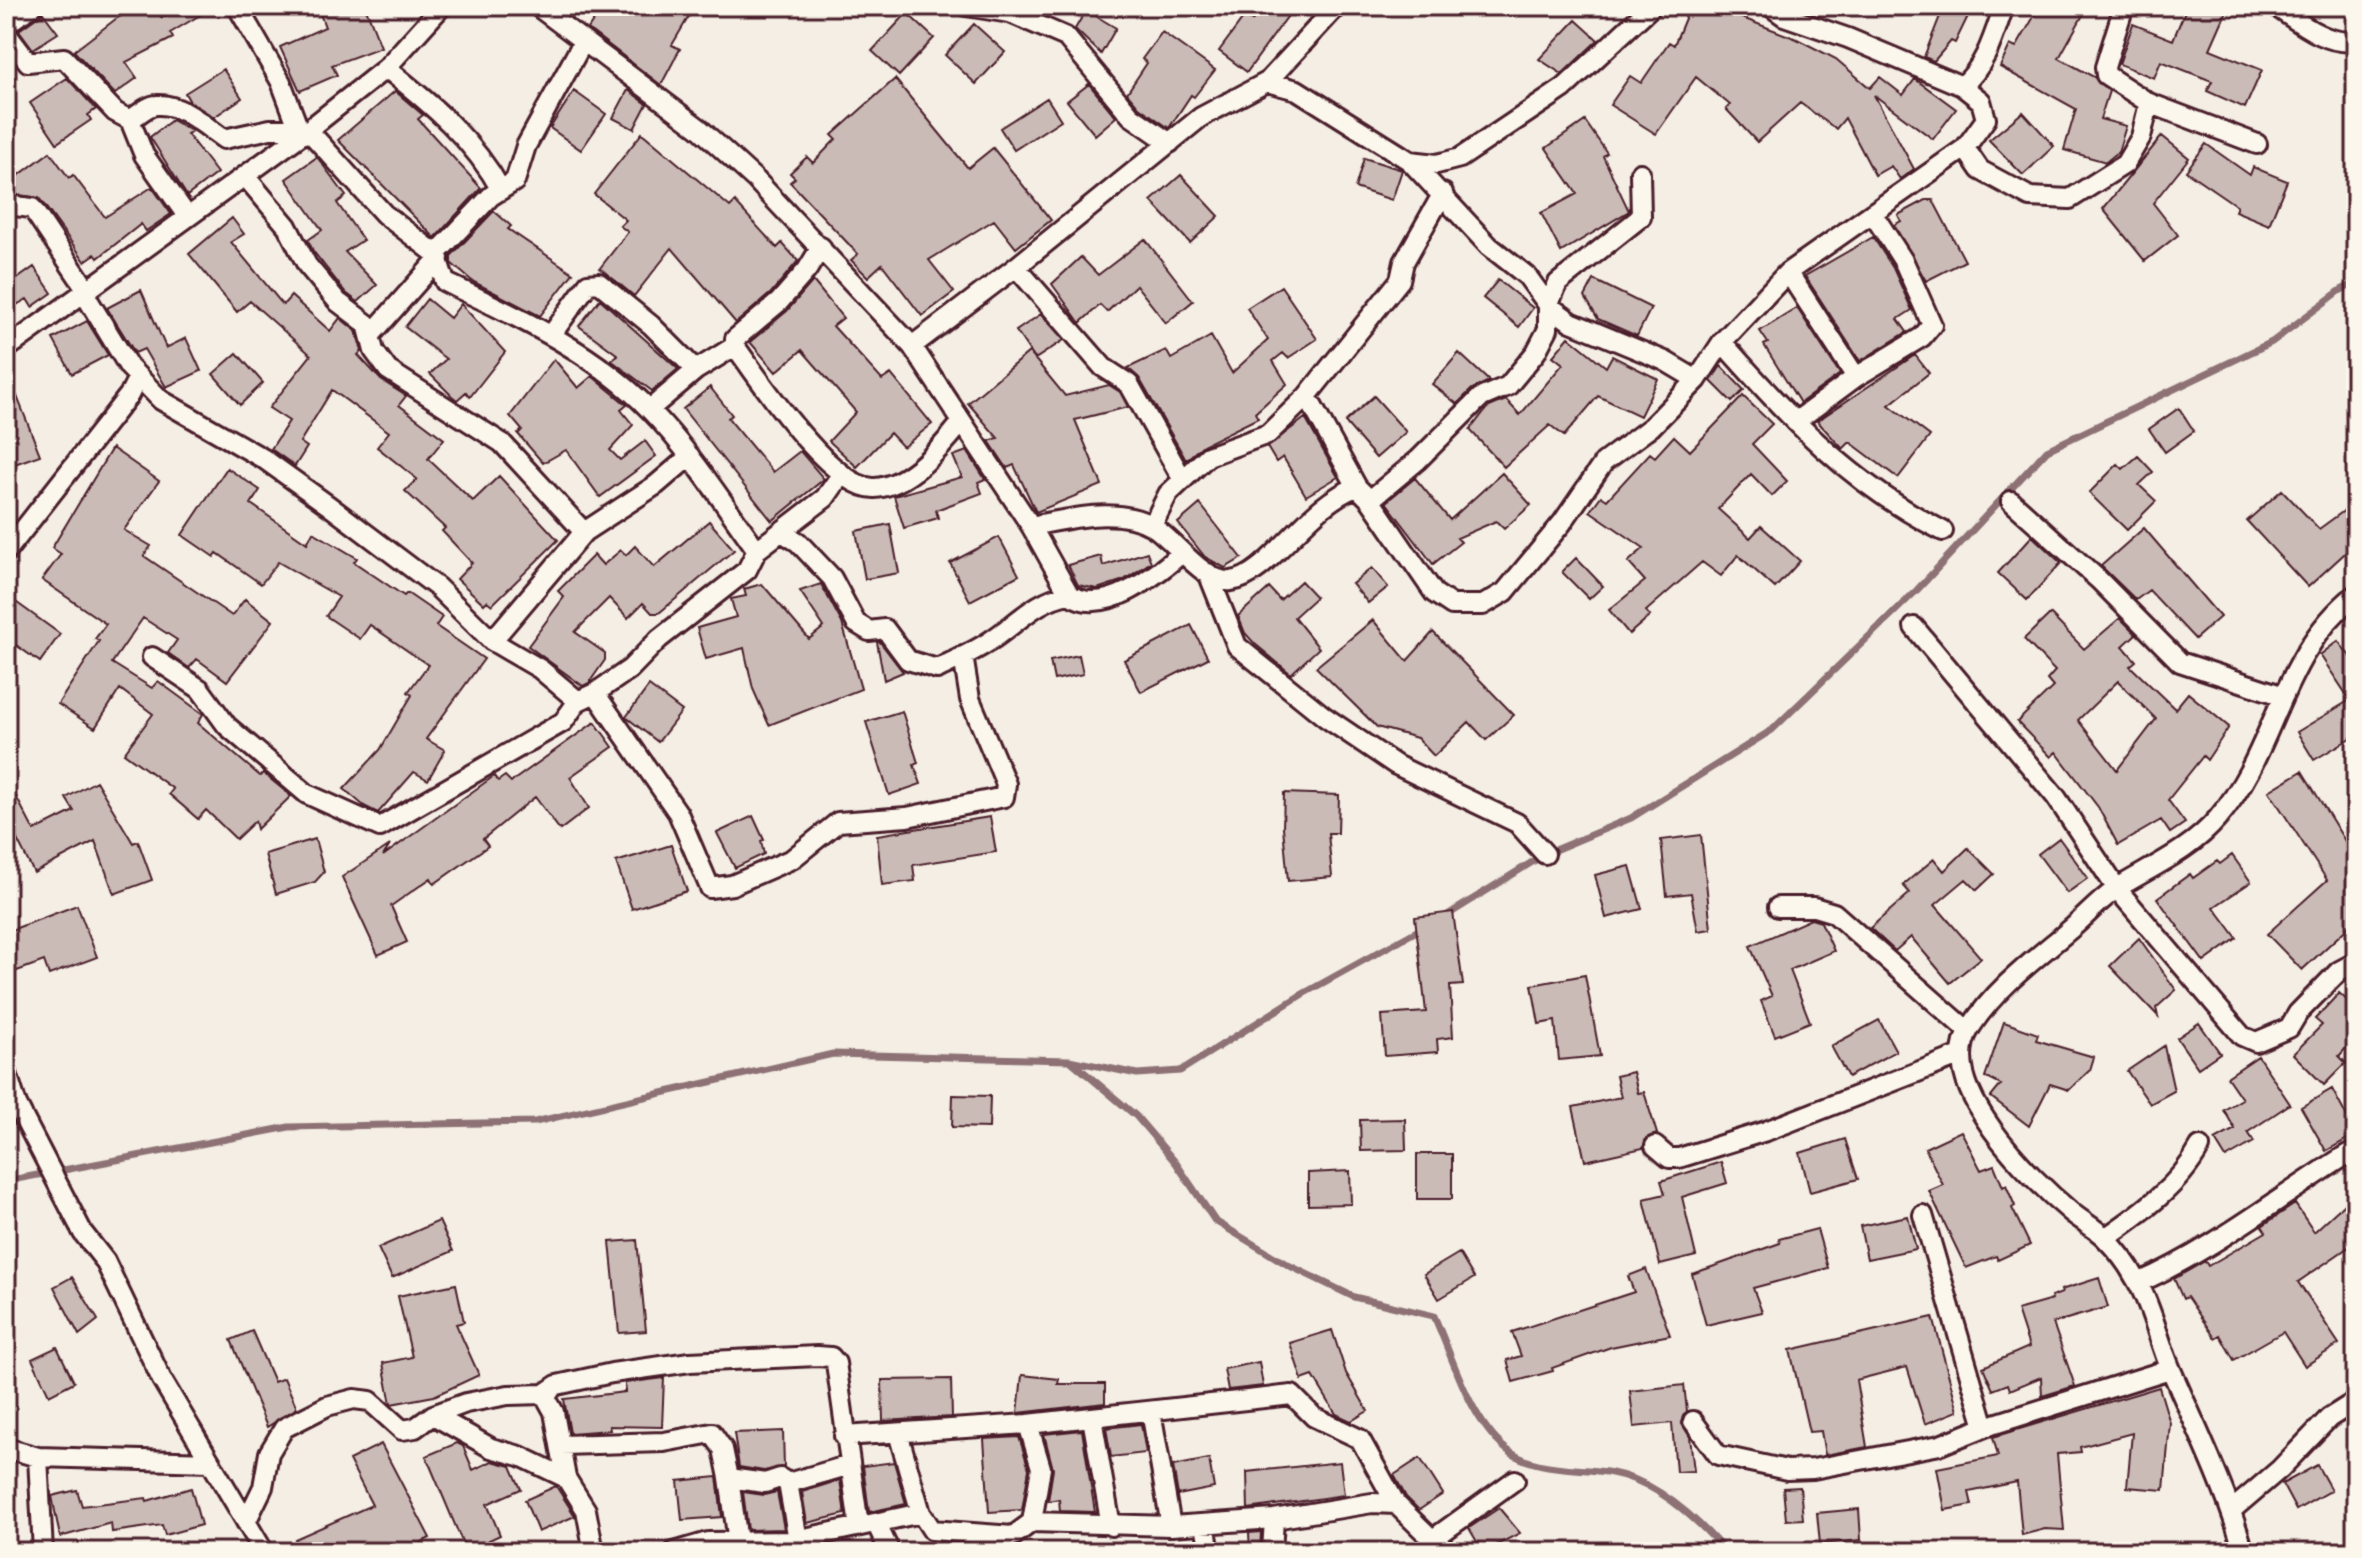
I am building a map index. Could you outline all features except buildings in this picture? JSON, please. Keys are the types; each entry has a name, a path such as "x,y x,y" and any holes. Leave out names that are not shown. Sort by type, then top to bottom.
{"street":[{"path":"6,24 33,6"},
{"path":"237,6 281,82 303,132 384,214 438,256 445,282 552,334 603,368 650,409 690,456 757,550"},
{"path":"6,349 245,176 386,68 442,6"},
{"path":"537,6 699,128 821,247 912,346 1031,526 1069,594 1078,601 1098,601 1140,587 1182,553"},
{"path":"966,6 1010,13 1066,37 1131,116 1170,143"},
{"path":"912,346 1016,267 1201,117 1267,82 1337,6"},
{"path":"1410,161 1437,164 1460,158 1564,88 1652,6"},
{"path":"1307,396 1364,494 1434,593 1452,605 1483,605 1505,592 1562,523 1604,462 1651,427 1697,380 1722,342 1788,272 1965,148 1986,119 1981,101 1962,86 1848,38 1784,16 1770,6"},
{"path":"1962,86 1975,76 1989,49 2004,6"},
{"path":"2124,6 2105,67 2106,75 2149,103 2257,144"},
{"path":"2275,6 2315,31 2345,43 2356,40"},
{"path":"6,33 28,62 64,58 115,112 130,120 144,155 187,216"},
{"path":"371,335 438,256 501,190 515,181 526,146 583,42"},
{"path":"386,68 431,103 478,155 501,190"},
{"path":"1267,82 1297,90 1410,161 1489,246 1527,276 1548,305 1571,322 1665,361 1697,380"},
{"path":"1965,148 1980,170 2030,197 2070,199 2125,164 2141,137 2149,103"},
{"path":"130,120 154,105 162,105 187,114 224,139 270,129 303,132"},
{"path":"1031,526 1075,517 1121,516 1152,526 1208,573 1228,582 1250,576 1319,507 1337,494 1364,494 1418,460 1480,398 1508,386 1536,352 1548,329 1548,305 1558,283 1641,217 1640,173"},
{"path":"245,176 287,226 307,265 338,302 367,324 374,351 388,370 502,443 584,532"},
{"path":"1152,526 1168,494 1208,456 1268,434 1307,396 1400,280 1404,262 1443,193"},
{"path":"6,205 32,208 138,377 161,400 264,459 437,587 492,641 587,697 678,813 710,888 732,885 792,859 838,822 907,817 1004,797 1006,784 970,699 963,656"},
{"path":"1795,422 1856,377 1922,337 1932,325 1904,262 1873,214"},
{"path":"821,247 807,270 779,302 735,339 735,346 775,401 841,475 854,484 876,488 897,480 933,458 961,423"},
{"path":"1016,267 1103,367 1129,384 1183,480"},
{"path":"1788,272 1856,377"},
{"path":"552,334 578,293 588,284 599,283 651,325 696,370"},
{"path":"1722,342 1826,454 1881,496 1943,531"},
{"path":"650,409 696,370 735,346"},
{"path":"6,552 129,395 138,377"},
{"path":"492,641 584,532 656,485 690,456"},
{"path":"152,657 200,689 227,726 307,794 380,827 563,722 587,697 630,669 659,639 747,570 757,550 825,498 841,475"},
{"path":"2011,501 2099,580 2180,662 2281,695"},
{"path":"782,532 798,542 832,578 856,623 869,631 885,629 908,660 937,669 993,640 1020,616 1069,594"},
{"path":"1208,573 1237,646 1325,717 1396,765 1517,823 1545,854"},
{"path":"2244,1552 2232,1510 2170,1369 2138,1283 2105,1238 2070,1212 2002,1144 1966,1083 1961,1055 1968,1031 1997,992 2117,889 2171,859 2217,819 2248,775 2281,695 2310,640 2356,594"},
{"path":"1914,627 2056,797 2117,889 2242,1036 2256,1042 2289,1028 2298,1013 2339,971 2356,962"},
{"path":"1778,907 1814,907 1834,913 1968,1031"},
{"path":"1655,1146 1669,1158 1679,1158 1766,1131 1961,1055"},
{"path":"6,1070 17,1105 83,1233 105,1261 162,1380 264,1552"},
{"path":"2105,1238 2140,1214 2189,1167 2200,1147"},
{"path":"2138,1283 2184,1263 2348,1154"},
{"path":"1923,1215 1985,1427"},
{"path":"246,1522 263,1487 269,1453 284,1428 327,1406 354,1399 370,1401 388,1421 402,1430 415,1428 433,1415 466,1403 508,1395 544,1394 557,1385 690,1362 831,1357 836,1363 850,1465 867,1524 890,1552"},
{"path":"1693,1421 1718,1455 1787,1470 1813,1469 1940,1445 1985,1427 2170,1369"},
{"path":"544,1394 554,1412 566,1478 586,1510 594,1552"},
{"path":"844,1436 1028,1424 1292,1395 1314,1417 1360,1439 1396,1504 1439,1546 1515,1480"},
{"path":"2232,1510 2280,1469 2329,1418 2356,1401"},
{"path":"1151,1411 1171,1526"},
{"path":"433,1415 491,1448 520,1456 566,1478"},
{"path":"1092,1418 1111,1526"},
{"path":"898,1433 921,1513 932,1530 1010,1544 1032,1522 1041,1468 1028,1424"},
{"path":"562,1445 664,1442 712,1433 723,1449 747,1546"},
{"path":"6,1448 38,1457 210,1462"},
{"path":"38,1457 43,1552"},
{"path":"729,1478 765,1483 780,1478 788,1483 850,1465"},
{"path":"788,1483 792,1544"},
{"path":"1032,1522 1171,1526 1274,1519 1372,1503 1396,1504"},
{"path":"674,1552 708,1542 747,1546 792,1544 921,1513"},
{"path":"1272,1552 1274,1519"},
{"path":"1205,1524 1210,1552"}],"waterway":[{"path":"1446,916 1545,854 1631,818 1772,730 1917,590 2047,450 2272,342 2341,290 2356,283"},
{"path":"6,1181 289,1127 535,1122 833,1054 1069,1060 1137,1074 1180,1071 1301,995 1424,927"},
{"path":"1071,1061 1136,1116 1176,1163 1215,1221 1288,1265 1354,1297 1434,1316 1472,1405 1493,1437 1506,1449 1529,1462 1612,1473 1645,1484 1689,1515 1726,1552"}]}
